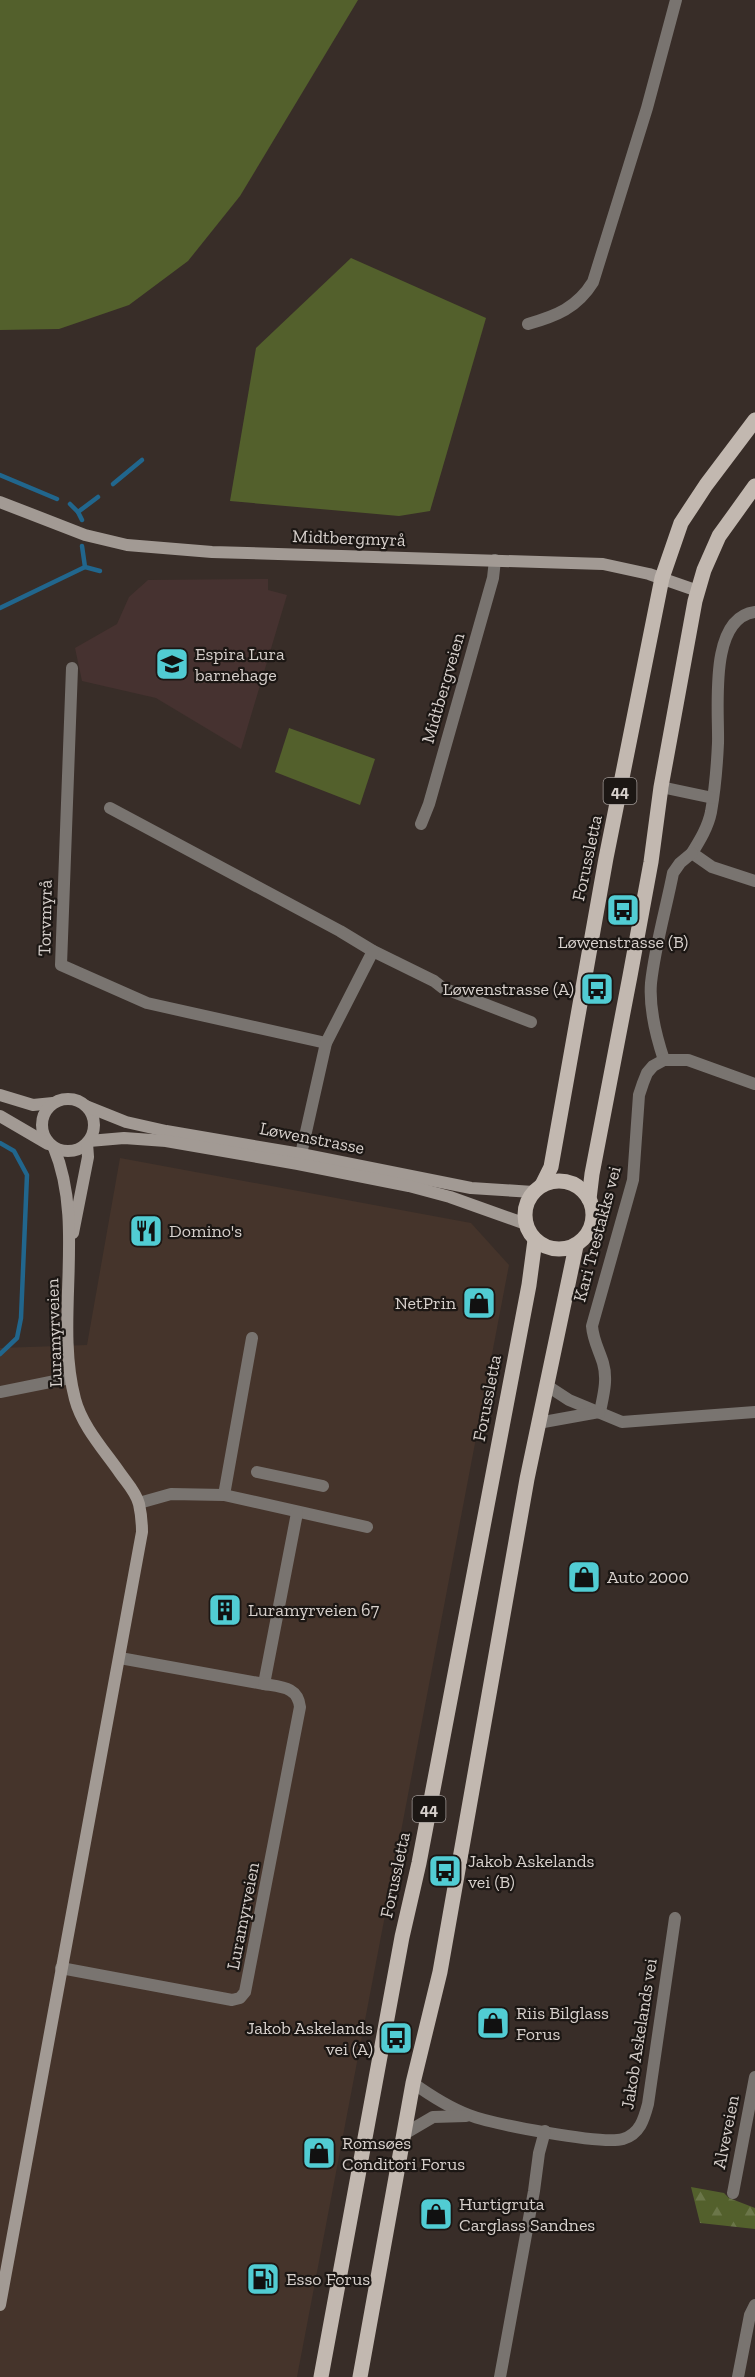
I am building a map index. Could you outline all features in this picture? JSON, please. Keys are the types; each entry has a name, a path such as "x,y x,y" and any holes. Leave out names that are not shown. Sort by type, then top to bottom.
{"main road":[{"name":"Forussletta","path":"538,1188 551,1167 606,858 662,578 675,537 686,514 755,420"},
{"name":"44","path":"360,2377 413,2083 440,1972 538,1423 576,1245 584,1239 593,1220 590,1199 597,1144 651,862 661,787 698,591 704,570 719,536 755,486"},
{"path":"538,1188 552,1181 569,1182 583,1190 590,1199"},
{"name":"44","path":"525,1224 524,1213 527,1201 538,1188"},
{"path":"525,1224 535,1240 554,1249 562,1250 576,1245"},
{"name":"Forussletta","path":"321,2377 402,1937 529,1286 535,1240"}],"street":[{"path":"528,324 566,310 581,298 593,282 647,108 676,0"},
{"name":"Midtbergmyrå","path":"1,505 85,536 127,545 212,552 603,564 630,568 698,591"},
{"name":"Midtbergveien","path":"421,824 429,804 476,640 493,578 495,560"},
{"path":"755,612 744,615 734,622 726,636 723,648 713,798 705,830 692,853 680,863 673,873 651,982 651,1003 664,1060 688,1060 755,1084"},
{"name":"Torvmyrå","path":"72,668 61,965 147,1003 326,1043"},
{"path":"661,787 713,798"},
{"path":"110,808 340,931 373,951 423,975 443,988 531,1022"},
{"path":"692,853 712,867 755,881"},
{"path":"299,1159 326,1043 373,951"},
{"name":"Kari Trestakks vei","path":"600,1412 605,1376 603,1364 593,1340 591,1326 633,1180 641,1089 646,1073 664,1060"},
{"path":"0,1095 33,1105 70,1099 86,1106 94,1119 94,1127 88,1142 69,1152 52,1146 0,1116"},
{"path":"52,1146 42,1132 41,1124 47,1109 53,1103"},
{"name":"Løwenstrasse","path":"86,1106 126,1122 299,1159 450,1197 525,1224"},
{"name":"Løwenstrasse","path":"88,1142 124,1138 166,1141 299,1159 471,1188 538,1188"},
{"name":"Luramyrveien","path":"69,1252 88,1157 88,1142"},
{"name":"Luramyrveien","path":"0,2305 142,1532 138,1503 132,1489 83,1418 70,1378 69,1252 65,1179 52,1146"},
{"path":"224,1495 252,1338"},
{"path":"0,1392 70,1378"},
{"path":"546,1385 569,1400 622,1422 755,1412"},
{"path":"538,1423 600,1412"},
{"path":"257,1472 323,1486"},
{"path":"138,1503 171,1494 224,1495 367,1527"},
{"path":"264,1684 297,1513"},
{"name":"Luramyrveien","path":"62,1968 232,2000 240,1998 245,1992 276,1843 300,1707 299,1698 295,1692 286,1688 120,1658"},
{"name":"Jakob Askelands vei","path":"404,2134 433,2117 470,2116 545,2131 611,2140 624,2139 634,2133 643,2124 648,2104 675,1918"},
{"name":"Alveveien","path":"733,2193 755,2077"},
{"name":"Jakob Askelands vei","path":"413,2083 436,2100 470,2116"},
{"path":"500,2377 539,2153 545,2131"},
{"path":"738,2377 750,2315 755,2305"}],"shaded area":[{"name":"Espira Lura barnehage","path":"268,579 268,590 287,595 241,749 156,698 82,681 75,648 117,624 129,597 148,580"},
{"path":"120,1158 471,1223 509,1265 297,2377 0,2377 0,1348 87,1345"}],"green space":[{"path":"0,0 358,0 240,196 188,261 129,305 59,329 0,330"},
{"path":"351,258 486,318 430,511 399,516 230,501 256,348"},
{"path":"289,728 375,759 360,805 275,772"},
{"path":"691,2187 724,2193 729,2198 755,2208 755,2229 700,2223"}],"waterway":[{"path":"113,484 142,460"},
{"path":"0,475 57,499"},
{"path":"78,512 98,497"},
{"path":"70,504 82,520"},
{"path":"82,546 85,567 100,571"},
{"path":"0,608 85,567"},
{"path":"0,1143 14,1151 27,1175 21,1318 17,1338 0,1354"}],"place":[{"name":"Espira Lura barnehage","path":"172,664"},
{"name":"Løwenstrasse (B)","path":"623,910"},
{"name":"Løwenstrasse (A)","path":"597,989"},
{"name":"Domino's","path":"146,1231"},
{"name":"NetPrin","path":"479,1303"},
{"name":"Auto 2000","path":"584,1577"},
{"name":"Luramyrveien 67","path":"225,1610"},
{"name":"Jakob Askelands vei (B)","path":"445,1871"},
{"name":"Riis Bilglass Forus","path":"493,2023"},
{"name":"Jakob Askelands vei (A)","path":"396,2038"},
{"name":"Romsøes Conditori Forus","path":"319,2153"},
{"name":"Hurtigruta Carglass Sandnes","path":"436,2214"},
{"name":"Esso Forus","path":"263,2279"}]}
